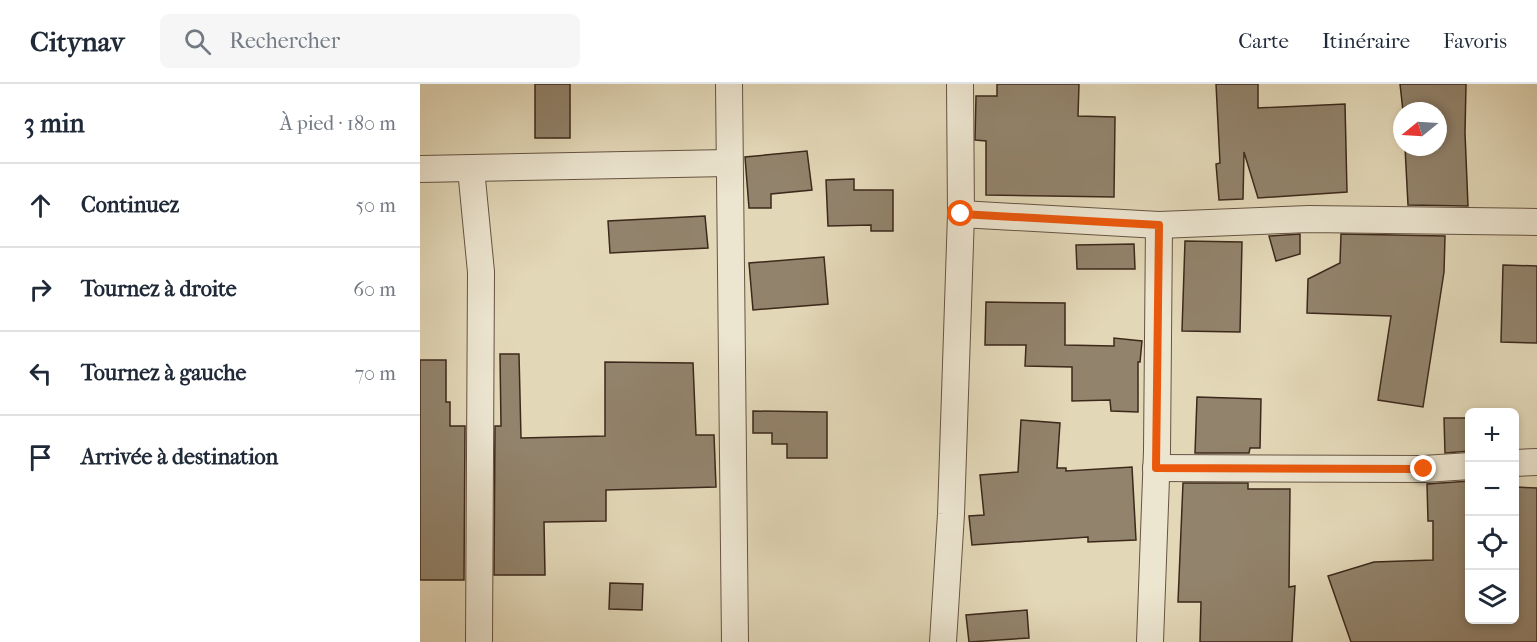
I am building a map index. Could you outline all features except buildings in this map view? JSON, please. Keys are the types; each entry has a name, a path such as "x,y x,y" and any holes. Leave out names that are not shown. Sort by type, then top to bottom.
{"street":[{"path":"729,84 728,163 735,642"},
{"path":"943,642 951,514 961,214 960,84"},
{"path":"420,169 728,163"},
{"path":"471,169 481,272 479,642"},
{"path":"961,214 1159,225 1309,219 1537,222"},
{"path":"1150,642 1156,468 1159,225"},
{"path":"1519,463 1537,462"},
{"path":"1156,468 1424,469 1465,466"}],"route":[{"path":"961,214 1159,225 1156,468 1424,469"}]}
